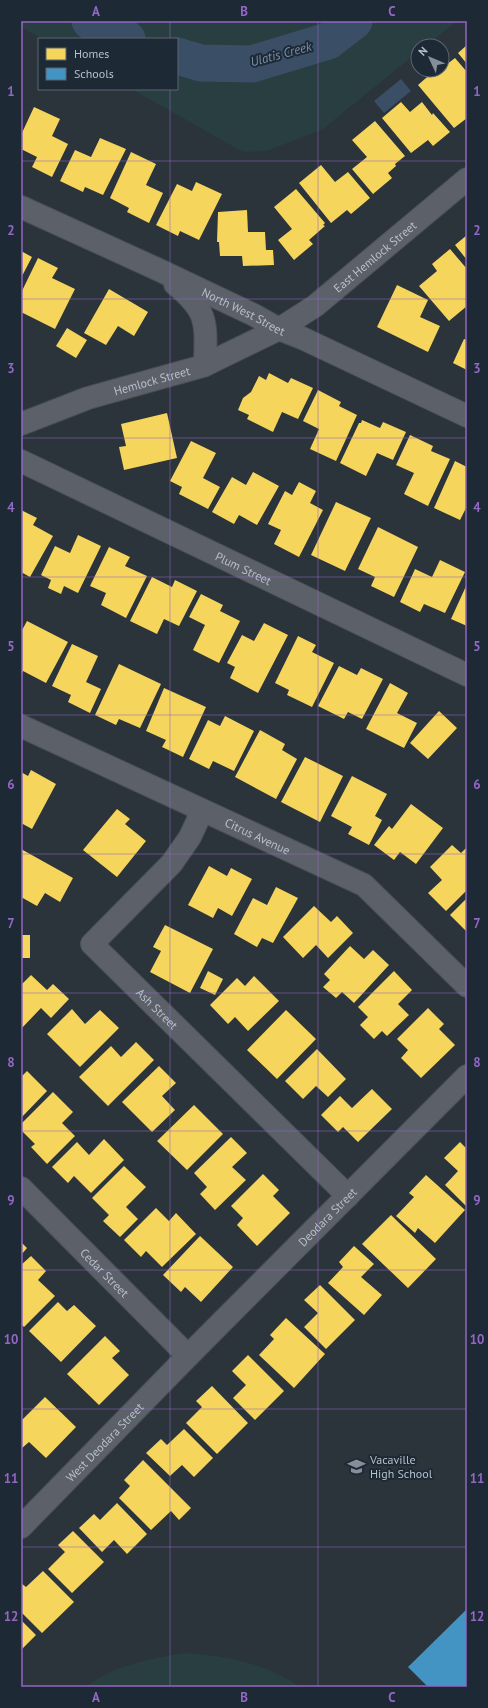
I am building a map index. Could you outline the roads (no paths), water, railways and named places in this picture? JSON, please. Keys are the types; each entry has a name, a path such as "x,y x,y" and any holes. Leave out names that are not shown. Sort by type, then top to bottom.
{"street":[{"name":"East Hemlock Street","path":"279,330 315,306 467,179"},
{"name":"North West Street","path":"21,206 254,315 279,330 302,338 467,416"},
{"path":"157,269 185,292 198,306 204,317 205,365"},
{"name":"Hemlock Street","path":"21,424 88,398 205,365 279,330"},
{"name":"Plum Street","path":"21,461 467,675"},
{"name":"Citrus Avenue","path":"21,726 364,885 467,986"},
{"name":"Ash Street","path":"202,810 190,837 172,864 92,944 348,1196"},
{"name":"Deodara Street","path":"188,1356 467,1076"},
{"name":"Cedar Street","path":"21,1188 188,1356"},
{"name":"West Deodara Street","path":"24,1516 188,1356"}],"water":[{"path":"401,79 411,91 384,113 374,101"}],"waterway":[{"name":"Ulatis Creek","path":"90,21 125,38"},
{"name":"Ulatis Creek","path":"178,56 201,63 252,64 328,41 354,21"}],"place":[{"name":"Vacaville High School","path":"357,1466"}]}
